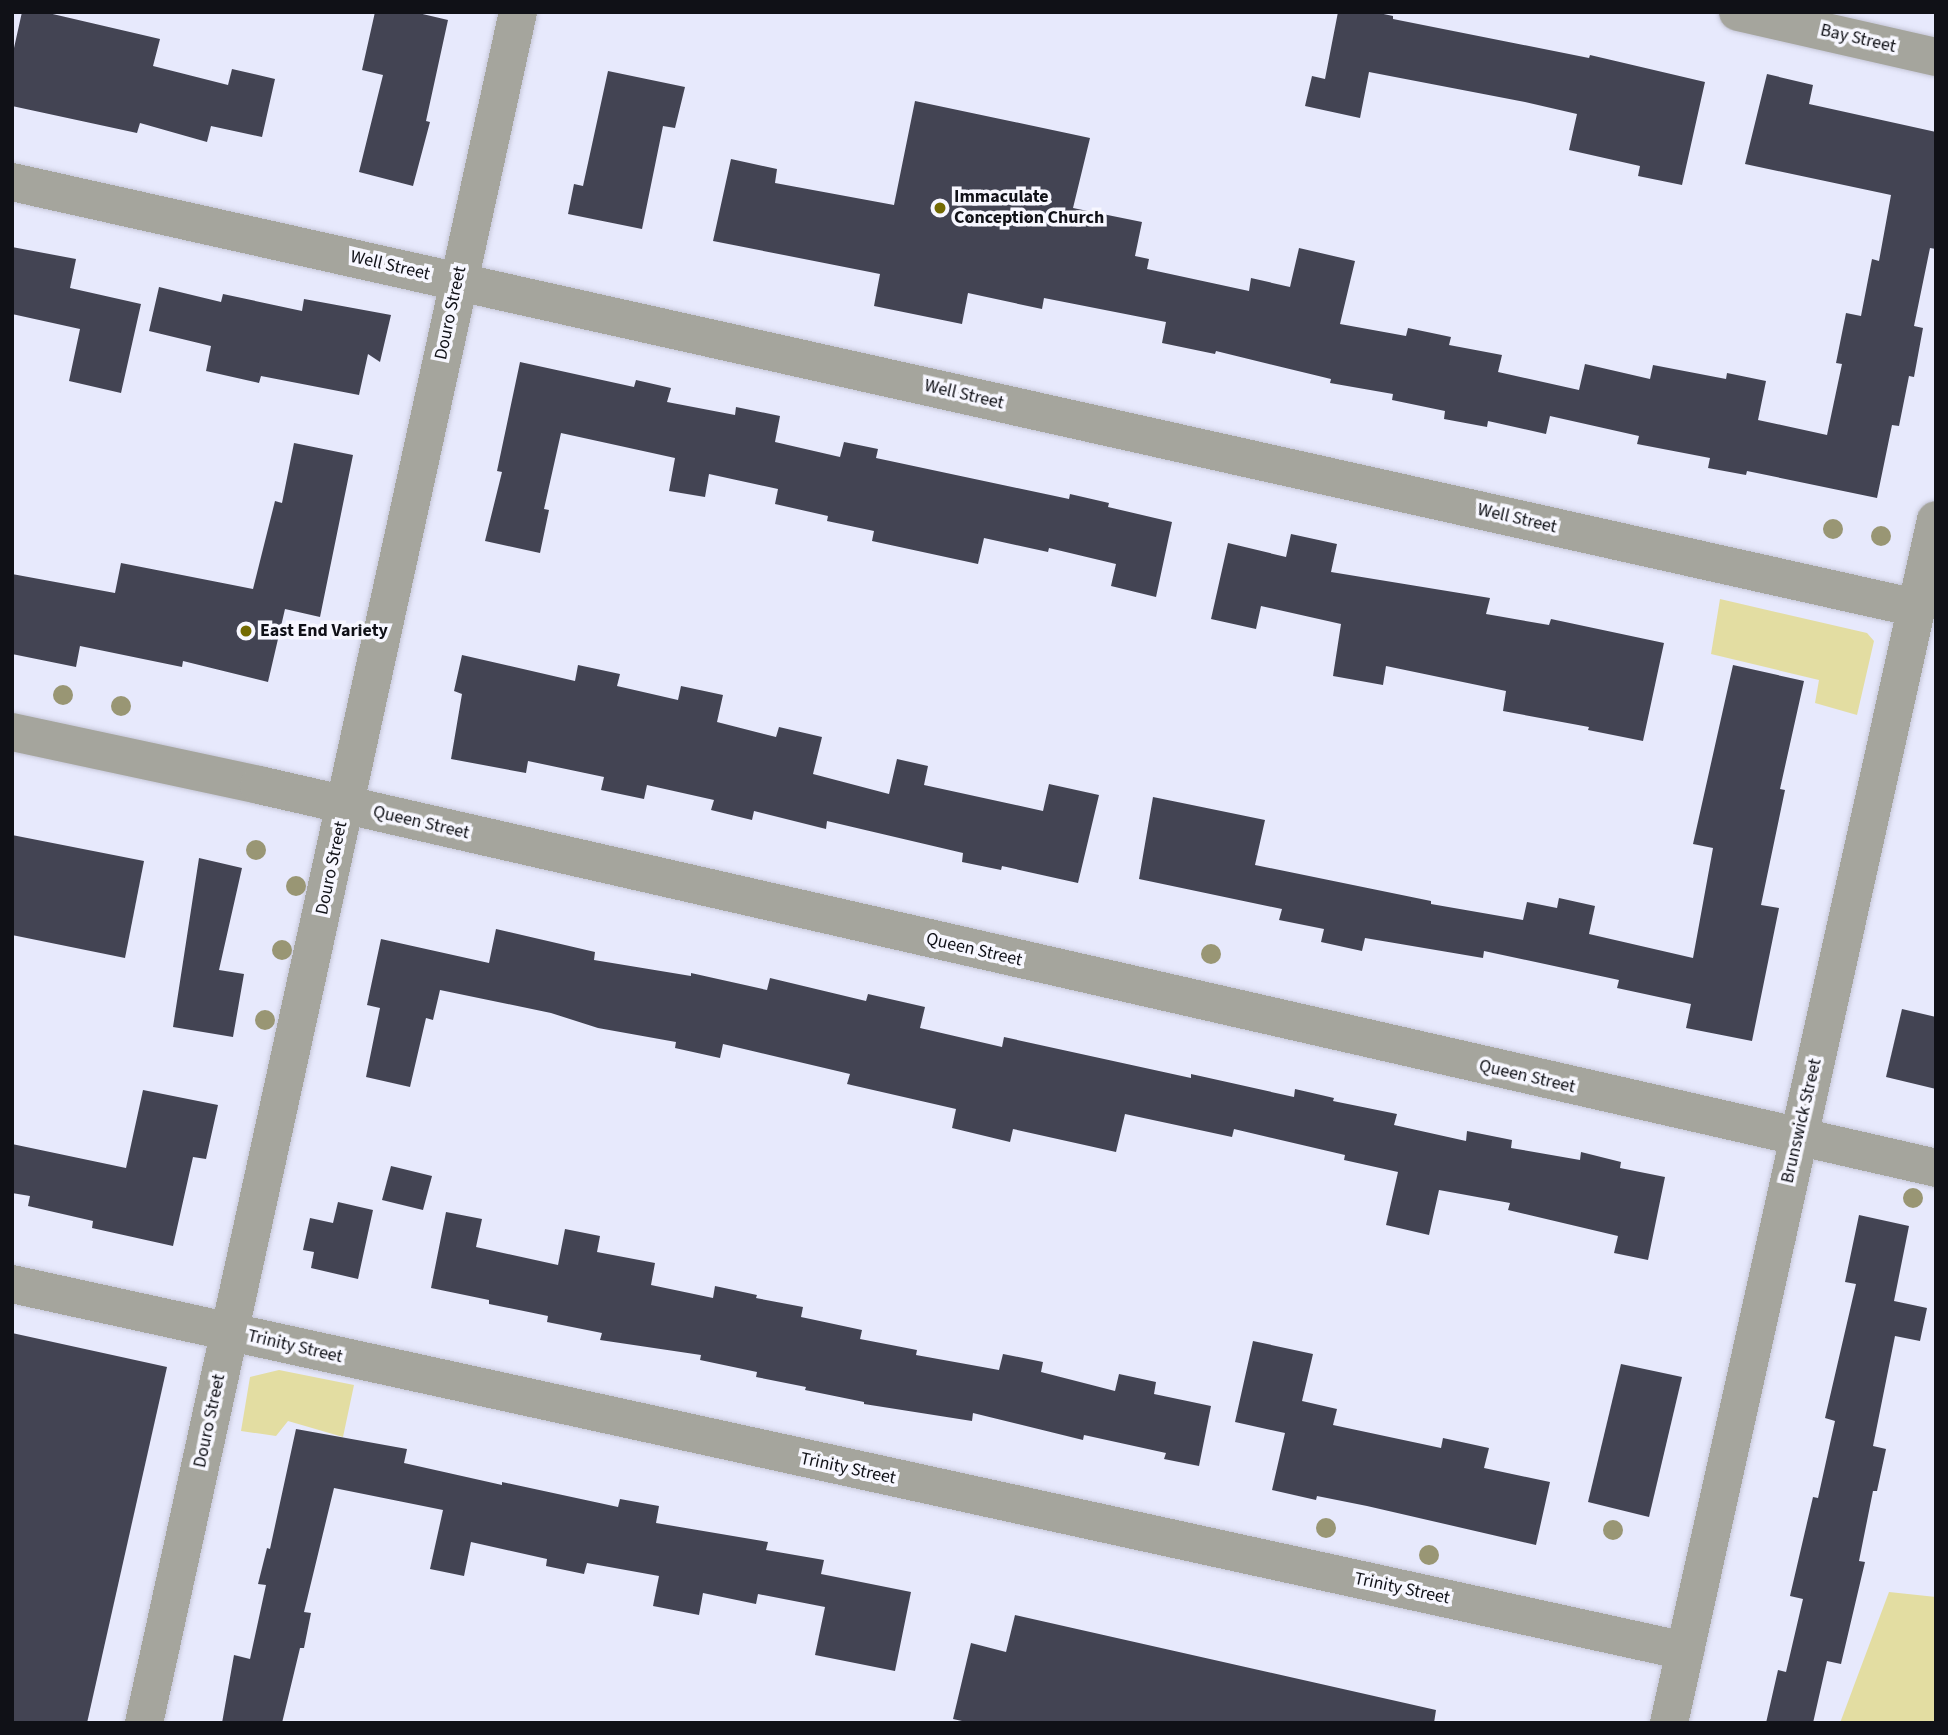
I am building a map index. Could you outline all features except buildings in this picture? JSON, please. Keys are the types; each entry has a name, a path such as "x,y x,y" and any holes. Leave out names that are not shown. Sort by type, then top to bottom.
{"street":[{"name":"Douro Street","path":"144,1723 518,12"},
{"name":"Bay Street","path":"1738,12 1936,57"},
{"name":"Well Street","path":"12,182 1916,608"},
{"name":"Brunswick Street","path":"1669,1723 1936,520"},
{"name":"Queen Street","path":"12,732 345,805 1936,1168"},
{"name":"Trinity Street","path":"12,1284 1685,1651"}],"shaded area":[{"path":"1720,599 1867,633 1874,641 1857,715 1815,703 1819,680 1711,654"},
{"path":"279,1370 354,1385 343,1437 288,1421 276,1436 241,1431 250,1377"},
{"path":"1889,1592 1936,1597 1936,1723 1840,1723"}],"place":[{"name":"Immaculate Conception Church","path":"940,208"},
{"name":"East End Variety","path":"246,631"}]}
